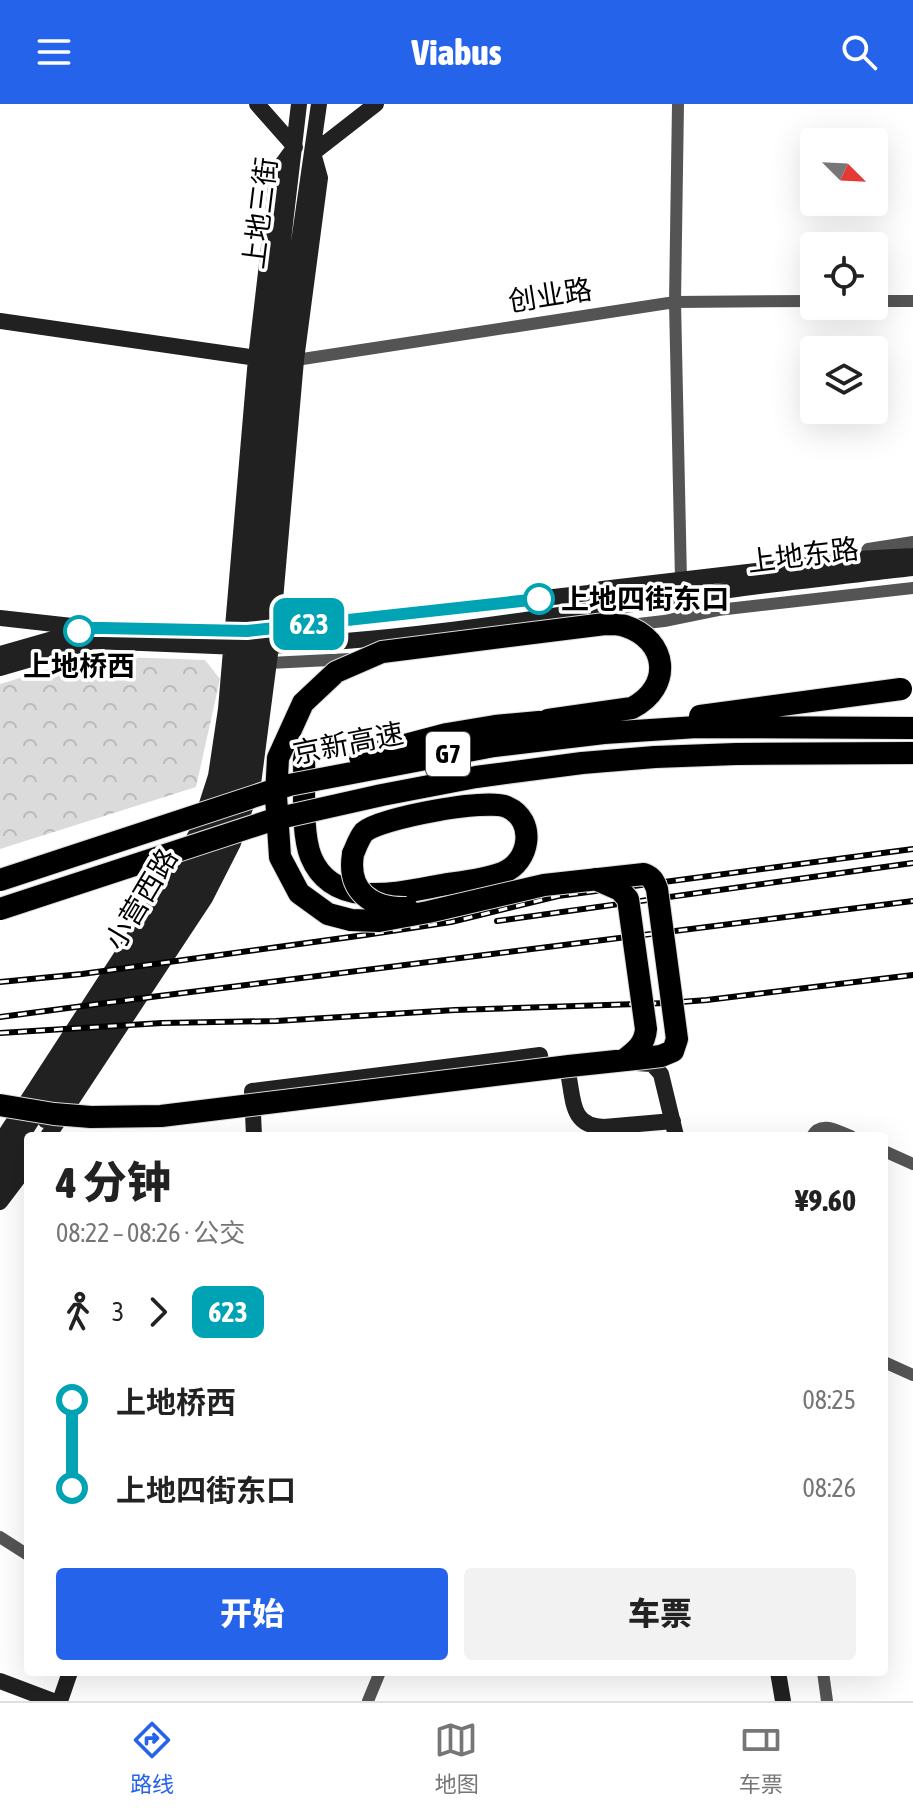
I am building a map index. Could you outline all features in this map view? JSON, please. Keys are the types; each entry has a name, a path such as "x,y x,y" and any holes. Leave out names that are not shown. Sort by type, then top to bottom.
{"highway":[{"path":"0,1105 91,1117 161,1116 661,1056 673,1051 677,1039 657,889 649,876 644,874 544,885 379,921 351,920 328,914 299,893 280,857 276,796 278,758 303,703 336,672 382,652 605,624 622,625 650,640 656,649 661,672 659,682 644,703 632,708 447,734 367,755 289,785"},
{"path":"548,720 694,717 907,689"},
{"name":"京新高速","path":"0,880 289,785 494,746 604,733 697,727 913,728"},
{"path":"306,749 306,834 310,856 325,880 337,887 358,893 379,895 495,876 515,866 526,846 525,826 513,811 506,806 485,804 387,821 364,833 353,854 352,878 357,887 369,900 380,905 397,909 464,903"},
{"name":"京新高速","path":"0,909 275,819 476,777 655,757 913,753"},
{"path":"594,879 620,890 628,899 646,1029 634,1059"}],"main road":[{"path":"257,104 295,147"},
{"path":"295,147 299,104"},
{"name":"上地三街","path":"252,638 276,359 319,104"},
{"path":"313,153 376,104"},
{"name":"上地三街","path":"252,638 276,359 278,170 295,147"},
{"name":"创业路","path":"0,321 276,359"},
{"name":"上地东路","path":"252,638 290,626 861,559 913,556"},
{"name":"上地东路","path":"91,635 252,638 429,633 709,592 913,568"},
{"path":"0,618 91,635"},
{"path":"0,654 91,635"},
{"path":"0,668 91,635"},
{"name":"小营西路","path":"51,1132 205,898 233,843 253,784 269,663 252,638"},
{"name":"小营西路","path":"37,1132 195,892 221,837 240,781 251,710 252,638"},
{"name":"小营西路","path":"0,1143 174,875 199,829 216,776 226,709 252,638"},
{"name":"小营西路","path":"24,1132 184,884 210,833 228,779 252,638"},
{"path":"254,1132 252,1091 540,1055 541,1064 568,1073 642,1062 652,1064 661,1074 674,1129 592,1127 584,1123 577,1117 568,1073"},
{"name":"小营西路","path":"0,1163 24,1132"},
{"path":"0,1181 24,1151"},
{"path":"0,1202 24,1170"},
{"path":"60,1701 69,1676"},
{"path":"779,1676 783,1701"},
{"path":"0,1681 53,1701"}],"street":[{"path":"678,104 675,302 681,580"},
{"name":"创业路","path":"276,359 675,302 800,301"},
{"path":"888,301 913,301"},
{"path":"861,559 868,549 913,542"},
{"path":"269,663 423,653 664,621 718,610 913,588"},
{"path":"814,1132 827,1127 840,1132"},
{"path":"888,1153 913,1164"},
{"path":"888,1364 913,1375"},
{"path":"0,1537 24,1552"},
{"path":"368,1701 378,1676"},
{"path":"824,1676 827,1701"}],"green space":[{"path":"92,656 205,660 220,679 196,787 0,849 0,684"}],"railway":[{"path":"0,982 82,974 365,935 451,922 558,896 913,849"},
{"path":"497,921 913,863"},
{"path":"0,1017 913,901"},
{"path":"0,1033 162,1023 276,1021 455,1010 667,1003 913,975"}],"bus line":[{"name":"623","path":"79,631 90,628 247,631 539,599"}],"place":[{"name":"上地四街东口","path":"539,599"},
{"name":"上地桥西","path":"79,631"}]}
